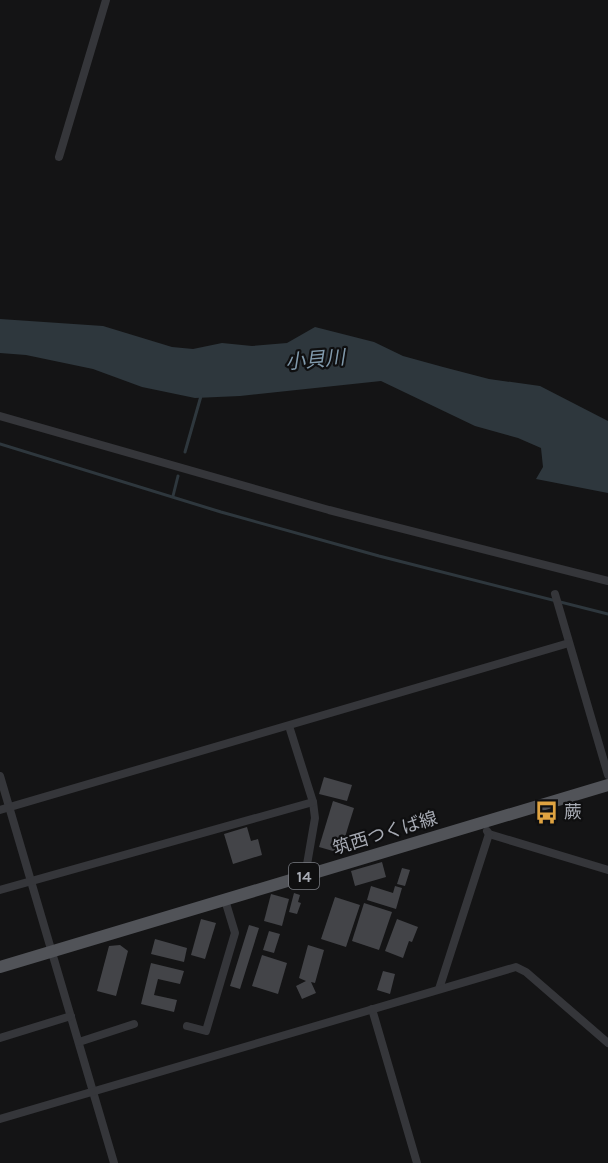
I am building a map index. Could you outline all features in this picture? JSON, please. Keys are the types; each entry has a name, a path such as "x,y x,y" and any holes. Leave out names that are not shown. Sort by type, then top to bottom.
{"main road":[{"name":"筑西つくば線","path":"0,967 608,785"}],"street":[{"path":"59,157 106,0"},
{"path":"0,416 329,510 608,581"},
{"path":"557,599 608,775"},
{"path":"0,810 569,643"},
{"path":"289,726 313,802 315,818 305,876"},
{"path":"0,776 114,1163"},
{"path":"0,890 313,802"},
{"path":"479,824 489,834 608,870"},
{"path":"439,989 489,834"},
{"path":"188,1026 206,1031 235,933 225,900"},
{"path":"0,1119 516,967 526,972 608,1043"},
{"path":"372,1009 417,1163"},
{"path":"0,1038 71,1016"},
{"path":"79,1042 134,1024"}],"water":[{"name":"小貝川","path":"0,319 103,326 172,347 193,349 222,343 252,346 287,343 315,327 374,342 403,356 443,367 489,379 540,386 608,421 608,493 536,479 543,467 541,448 518,438 475,426 381,381 240,396 195,398 142,387 93,369 26,355 0,353"}],"building":[{"path":"324,777 352,785 347,801 319,794"},
{"path":"333,801 354,808 340,853 319,847"},
{"path":"247,827 251,841 258,839 262,855 233,864 224,834"},
{"path":"382,862 386,877 355,886 351,871"},
{"path":"402,868 410,870 405,886 397,884"},
{"path":"371,886 393,893 395,886 402,888 396,909 367,900"},
{"path":"294,893 300,895 298,902 301,903 297,914 289,912"},
{"path":"271,894 289,899 282,926 264,921"},
{"path":"335,897 360,905 346,947 321,939"},
{"path":"364,903 392,912 379,950 352,941"},
{"path":"201,919 216,923 205,959 191,955"},
{"path":"397,919 418,927 412,942 409,941 403,958 385,951"},
{"path":"249,925 259,928 240,989 230,986"},
{"path":"269,931 280,934 274,953 263,950"},
{"path":"155,939 187,948 184,962 151,954"},
{"path":"120,945 128,951 116,996 97,991 109,946"},
{"path":"308,945 324,950 315,983 311,982 316,993 302,999 296,986 306,981 299,978"},
{"path":"262,955 287,963 278,994 252,986"},
{"path":"151,963 184,971 180,984 158,979 154,995 177,1000 174,1012 141,1004"},
{"path":"383,971 395,974 390,994 377,990"}],"waterway":[{"path":"185,452 201,396"},
{"path":"0,444 221,512 379,556 608,614"},
{"path":"173,496 178,476"}],"place":[{"name":"蕨","path":"546,812"}]}
